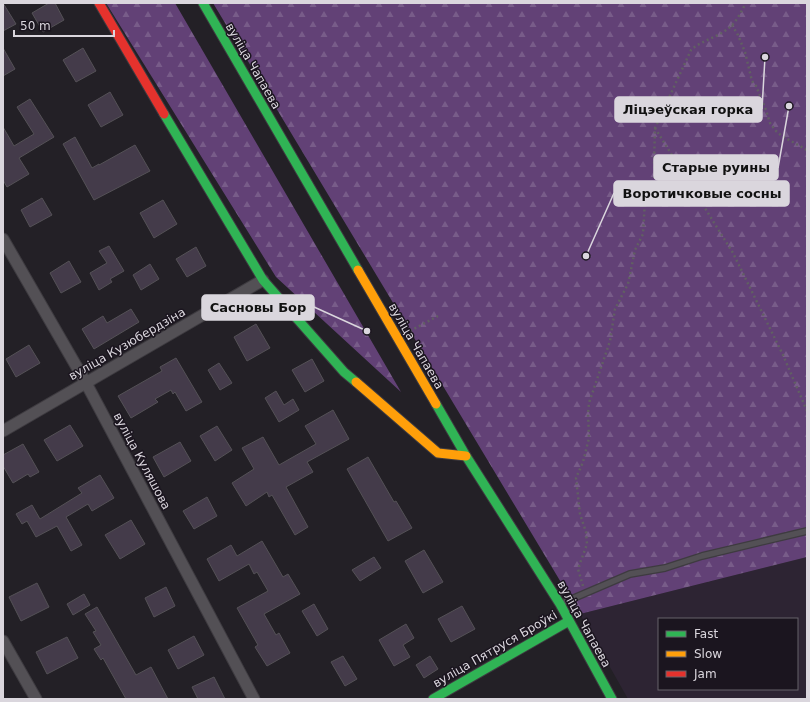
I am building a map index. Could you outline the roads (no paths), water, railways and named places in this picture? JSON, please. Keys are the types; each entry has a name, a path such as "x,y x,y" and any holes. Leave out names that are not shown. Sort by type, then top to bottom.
{"main road":[{"path":"99,3 263,280 344,372 438,454 466,456"},
{"name":"вуліца Чапаева","path":"203,3 466,456 570,621 612,699"},
{"name":"вуліца Пятруся Броўкі","path":"433,699 570,621"}],"street":[{"name":"вуліца Куляшова","path":"3,239 86,383 254,699"},
{"name":"вуліца Кузюбердзіна","path":"3,431 263,280"},
{"path":"3,641 36,699"}],"lane":[{"path":"560,604 630,574 665,568 702,556 807,531"}],"place":[{"name":"Ліцэеўская горка","path":"765,57"},
{"name":"Старые руины","path":"789,106"},
{"name":"Воротичковые сосны","path":"586,256"},
{"name":"Сасновы Бор","path":"367,331"}]}
